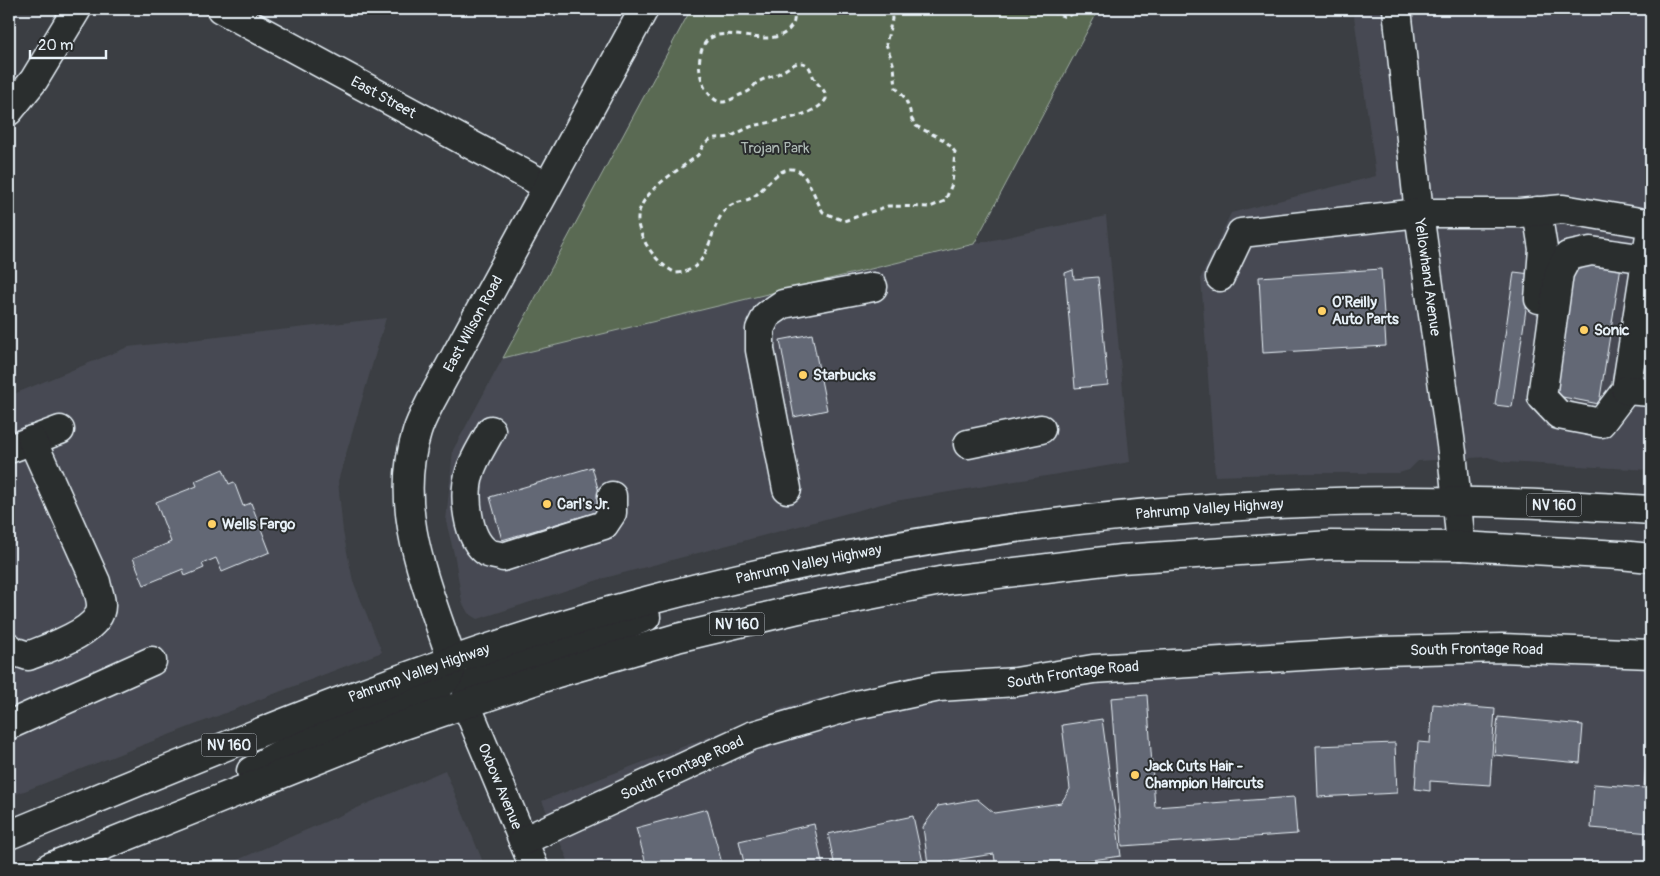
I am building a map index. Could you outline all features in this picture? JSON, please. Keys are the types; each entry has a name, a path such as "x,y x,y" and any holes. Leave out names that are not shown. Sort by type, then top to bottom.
{"main road":[{"path":"9,110 34,80 77,9"},
{"name":"East Street","path":"221,9 547,186"},
{"name":"East Wilson Road","path":"452,661 414,543 409,520 408,474 417,431 431,401 644,9"},
{"name":"Yellowhand Avenue","path":"1397,9 1419,213 1457,501 1461,546"},
{"path":"1220,277 1240,233 1419,213 1563,209 1651,224"},
{"path":"1537,211 1543,250 1529,404 1559,415 1601,423 1639,391 1647,260 1651,229"},
{"path":"1559,415 1542,397 1559,273 1568,256 1591,250 1647,260"},
{"path":"787,489 760,350 760,329 767,315 783,304 873,287"},
{"path":"968,444 1041,429"},
{"path":"9,647 13,651 28,656 80,634 98,616 101,606 96,582 20,445 60,430"},
{"path":"492,430 470,471 466,491 467,514 476,540 488,552 503,557 604,525 612,513 612,496"},
{"name":"Pahrump Valley Highway","path":"9,835 368,690 517,639 630,606 739,578 881,548 997,529 1110,515 1303,503 1457,501 1651,510"},
{"name":"NV 160","path":"50,867 401,726 557,673 677,638 800,609 940,581 1121,559 1331,545 1461,546 1651,558"},
{"path":"466,704 467,694 473,683 485,674 627,625 739,578"},
{"name":"South Frontage Road","path":"524,841 751,736 856,705 939,687 1016,682 1093,669 1382,651 1502,648 1651,654"},
{"path":"9,725 152,661"},
{"path":"195,808 261,764 286,751 428,693 444,683 451,672 452,661"},
{"name":"Oxbow Avenue","path":"466,704 534,867"}],"path":[{"path":"795,9 794,22 787,30 774,38 718,34 710,38 703,47 700,59 703,85 710,96 720,102 727,102 748,91 761,80 774,76 795,64 802,63 809,67 815,80 822,87 826,99 820,106 804,114 774,123 751,127 727,137 718,137 710,140 702,147 698,155 665,178 648,194 639,213 640,231 656,259 676,273 686,272 704,257 722,216 731,205 755,196 770,180 788,170 794,169 801,173 823,212 844,221 888,206 930,207 945,201 952,184 955,152 946,141 916,126 911,118 905,98 896,88 894,66 886,44 892,19 891,9"},
{"path":"1043,9 1066,17 1076,9"}],"shaded area":[{"path":"1353,9 1651,9 1651,470 1505,462 1488,457 1418,461 1409,470 1399,473 1306,473 1215,476 1201,277 1231,213 1376,176"},
{"path":"1106,216 1130,462 889,502 601,579 478,619 468,613 462,602 455,558 446,521 453,450 503,358 974,244"},
{"path":"386,318 338,481 343,532 353,581 382,652 9,797 9,396 128,347"},
{"path":"1628,637 1651,640 1651,867 571,867 542,801 791,705 904,679 1247,641"},
{"path":"445,770 485,867 221,867"}],"green space":[{"name":"Trojan Park","path":"691,9 1099,9 974,244 503,358"}],"building":[{"name":"Sonic","path":"1590,257 1621,266 1599,404 1547,394 1567,265"},
{"name":"O'Reilly Auto Parts","path":"1381,269 1386,346 1263,353 1259,277"},
{"path":"1073,270 1074,279 1098,277 1108,385 1075,388 1065,273"},
{"path":"1514,272 1531,274 1512,407 1495,405"},
{"path":"1651,321 1651,361 1645,360"},
{"name":"Starbucks","path":"812,334 827,410 794,417 780,340"},
{"name":"Carl's Jr.","path":"592,467 604,510 502,540 490,497"},
{"name":"Wells Fargo","path":"223,469 229,484 234,482 243,506 251,503 270,552 222,572 216,558 202,564 204,568 185,576 183,569 144,585 133,558 171,542 156,502 197,486 195,481"},
{"path":"1147,695 1155,807 1294,797 1297,834 1122,846 1111,698"},
{"path":"1651,699 1651,833 1591,828 1594,784 1644,788"},
{"path":"1433,704 1495,709 1490,785 1430,781 1430,791 1415,789 1418,742 1430,743"},
{"path":"1498,717 1583,725 1580,763 1494,755"},
{"path":"1102,719 1121,856 1040,867 996,867 994,854 928,864 923,827 938,806 977,799 994,813 1061,803 1070,789 1062,725"},
{"path":"1395,743 1397,793 1318,797 1316,746"},
{"path":"707,809 723,867 647,867 636,828"},
{"path":"913,816 924,867 835,867 828,834"},
{"path":"814,824 823,867 745,867 739,841"}],"place":[{"name":"O'Reilly Auto Parts","path":"1322,311"},
{"name":"Sonic","path":"1584,330"},
{"name":"Starbucks","path":"803,375"},
{"name":"Carl's Jr.","path":"547,504"},
{"name":"Wells Fargo","path":"212,524"},
{"name":"Jack Cuts Hair - Champion Haircuts","path":"1135,775"}]}
